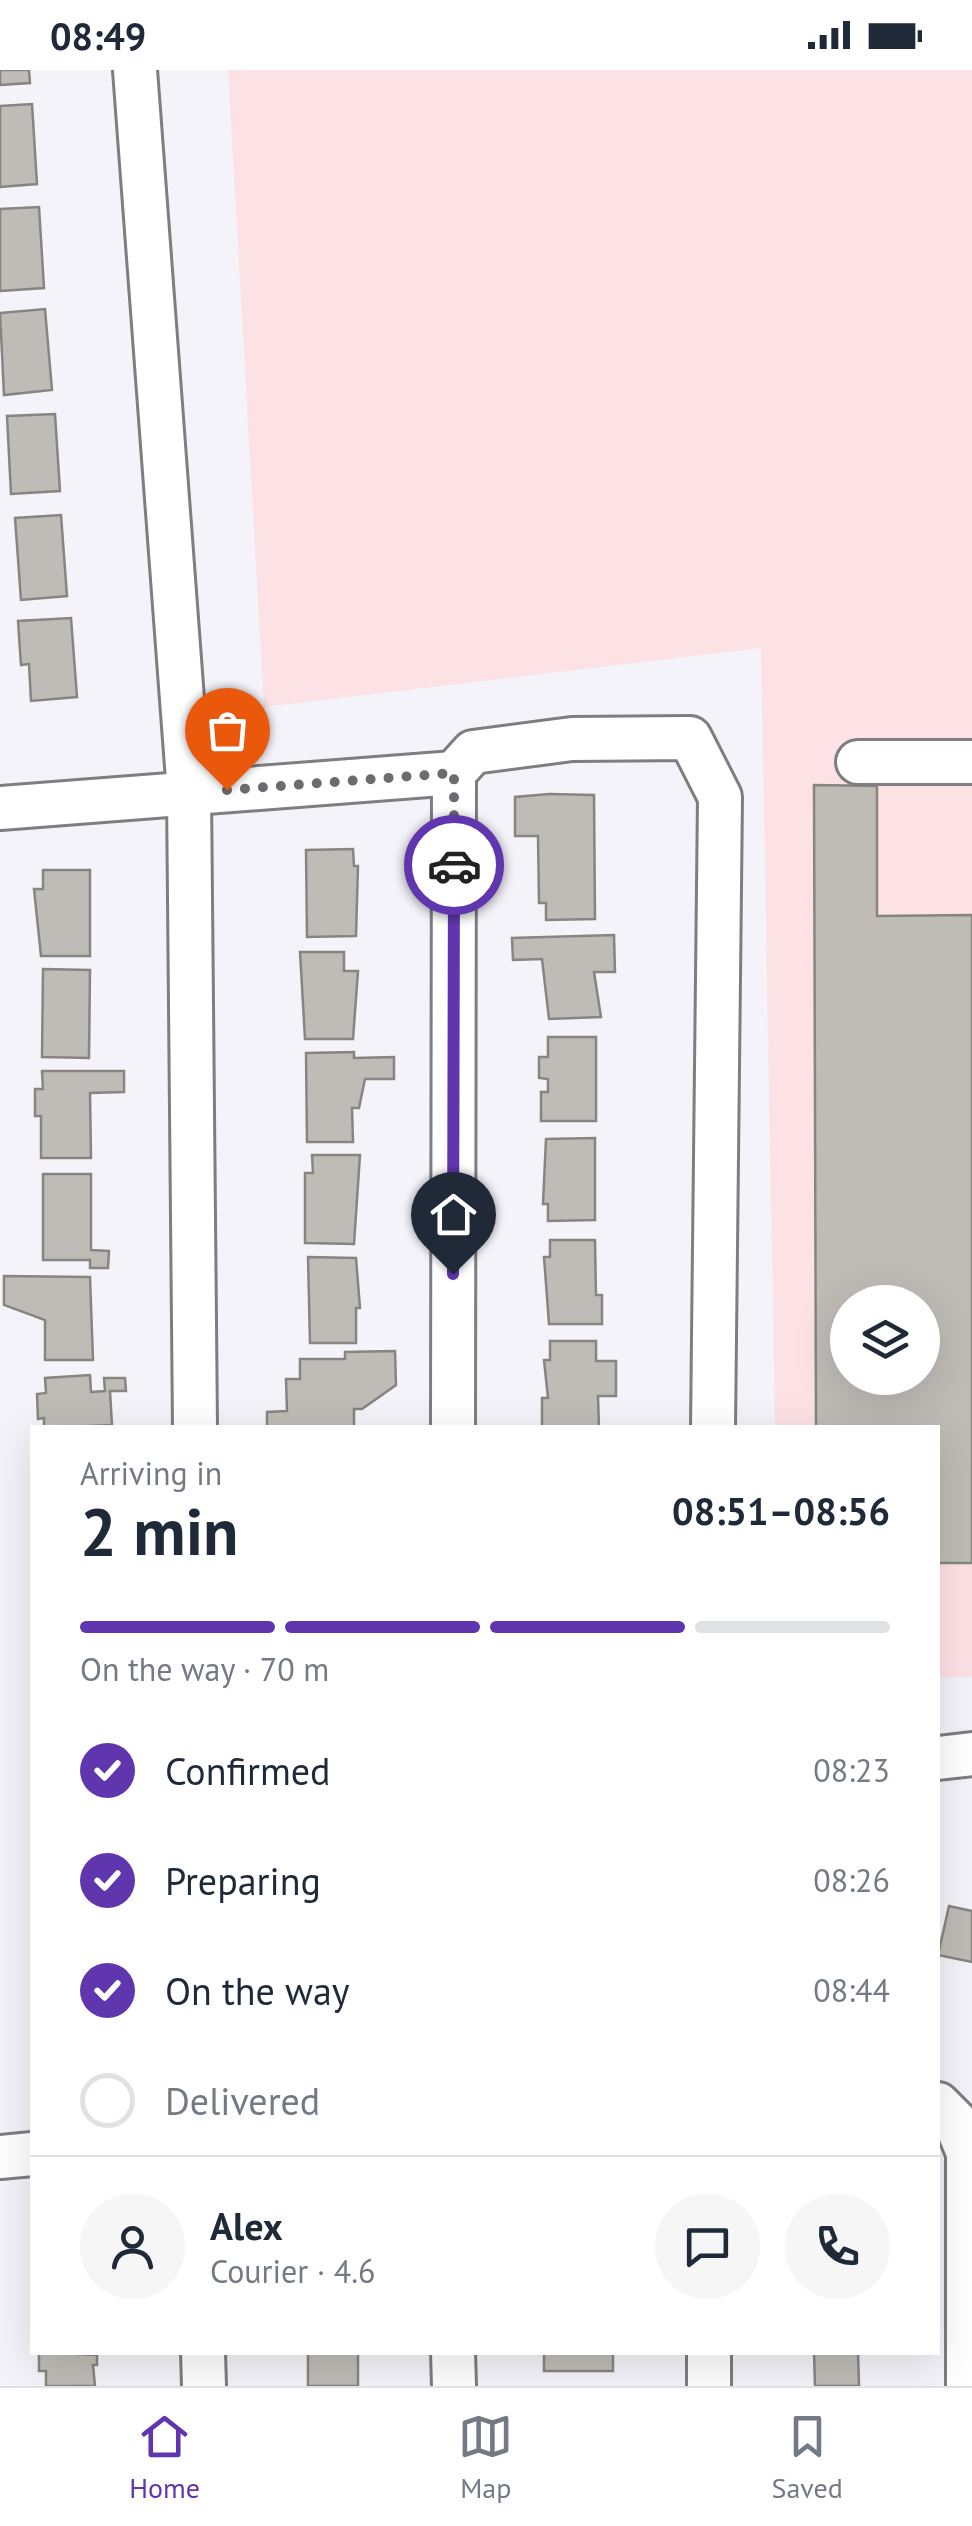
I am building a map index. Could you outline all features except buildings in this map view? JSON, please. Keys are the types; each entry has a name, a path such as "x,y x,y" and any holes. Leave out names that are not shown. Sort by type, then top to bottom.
{"street":[{"path":"135,70 189,794 195,1425"},
{"path":"453,1425 454,773 473,752 572,738 690,738 720,797 713,1425"},
{"path":"858,762 972,762"},
{"path":"0,808 454,773"},
{"path":"940,1758 972,1754"},
{"path":"940,2106 955,2121 968,2153 968,2386"},
{"path":"0,2157 30,2154"},
{"path":"204,2355 204,2386"},
{"path":"453,2355 454,2386"},
{"path":"709,2386 710,2355"}],"shaded area":[{"path":"228,70 972,70 972,1677 940,1678 940,1425 775,1425 761,648 264,707"}],"way so far":[{"path":"227,790 454,773 454,865"}],"route":[{"path":"453,1274 454,865"}]}
